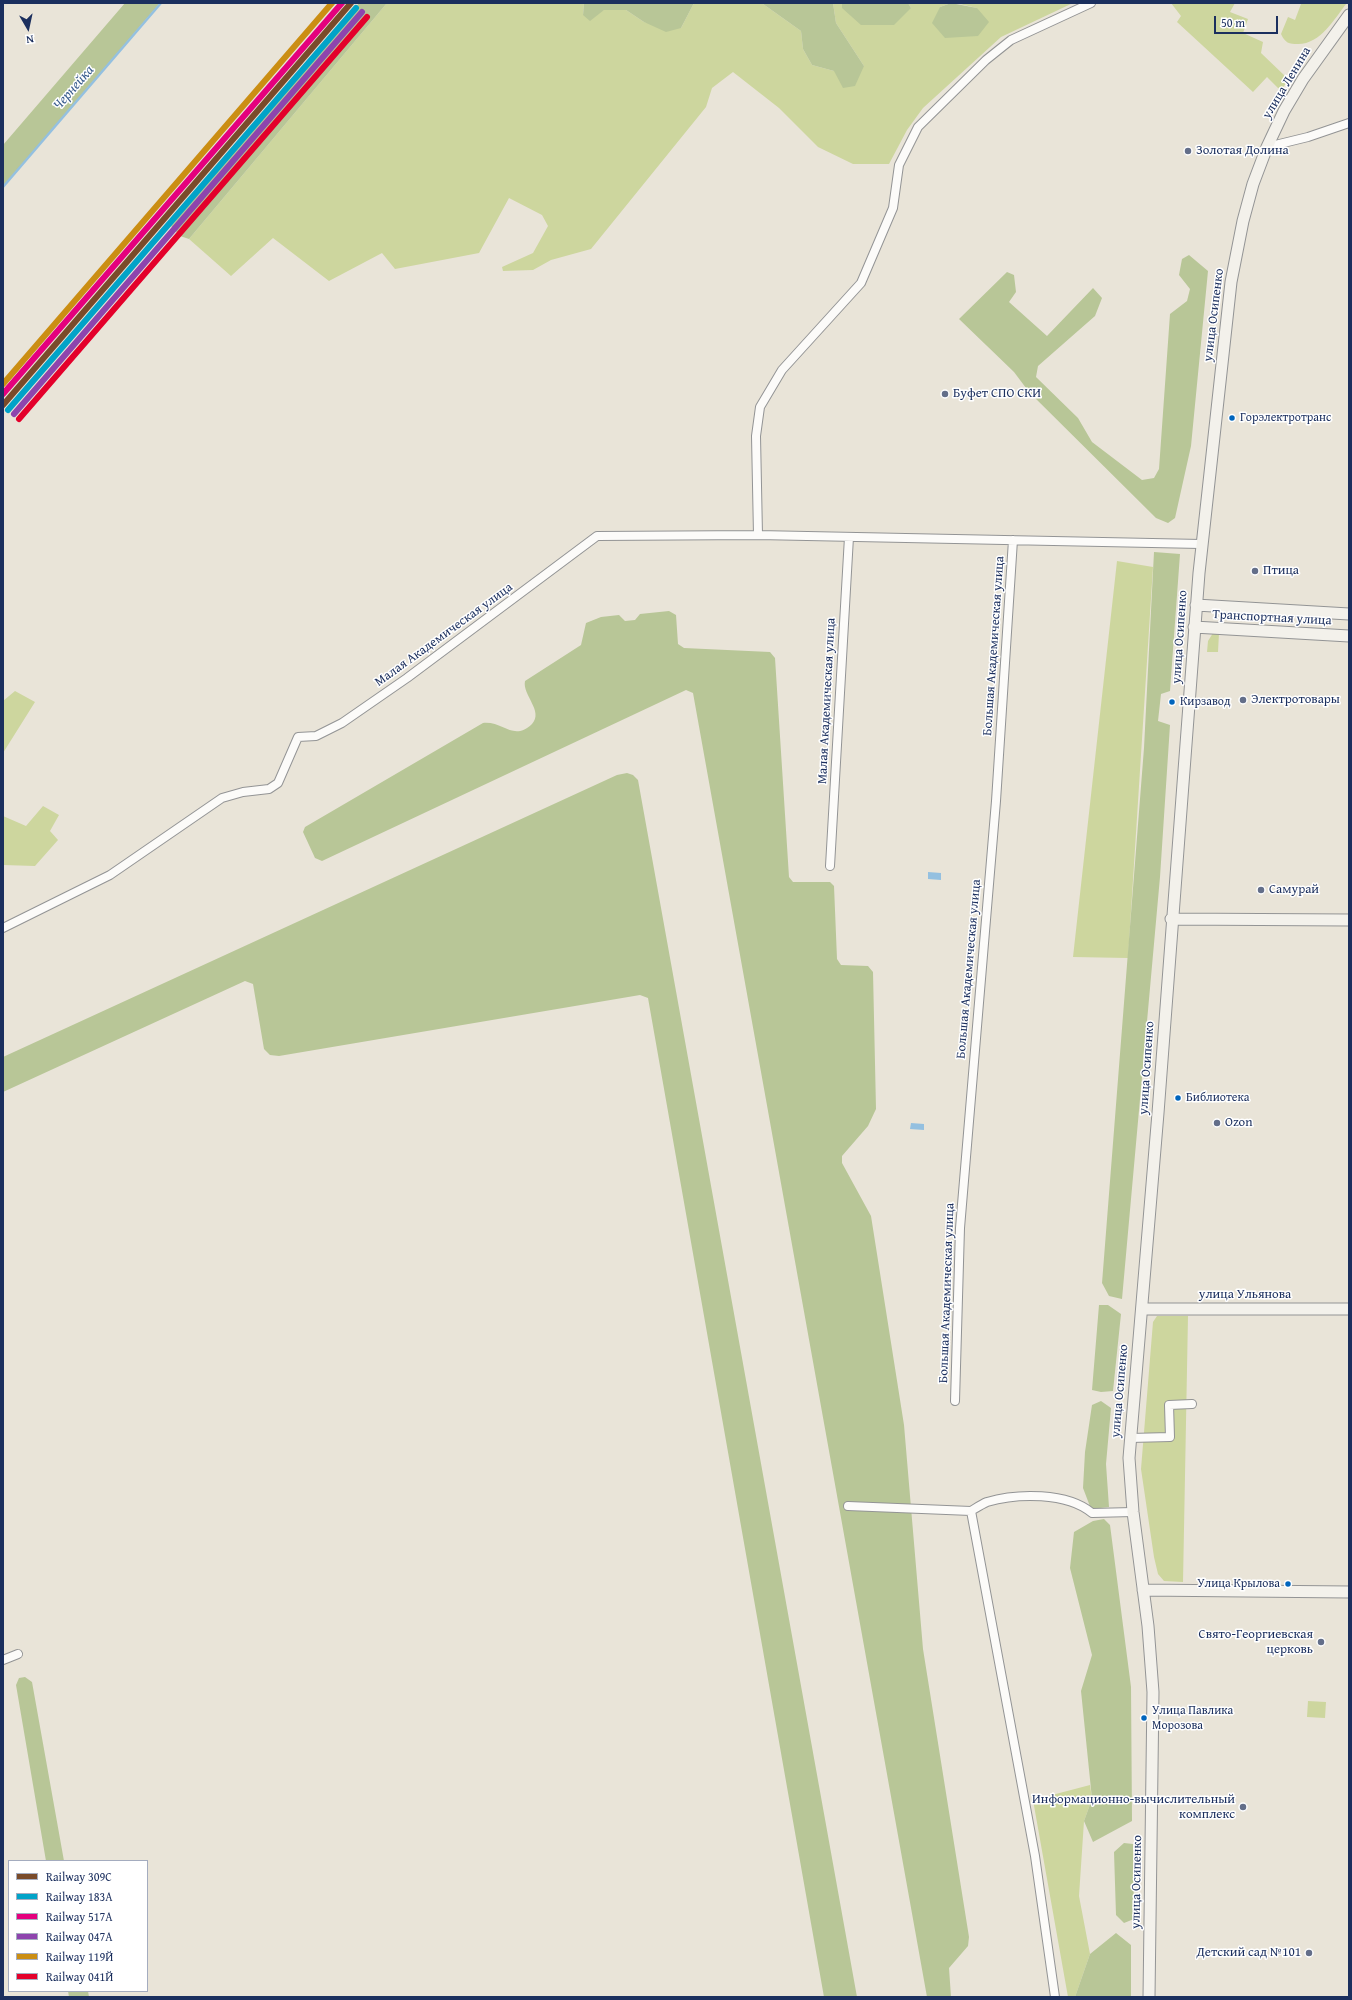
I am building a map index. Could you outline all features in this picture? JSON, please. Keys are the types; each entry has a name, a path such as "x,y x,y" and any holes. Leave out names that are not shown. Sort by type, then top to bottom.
{"main road":[{"name":"улица Ленина","path":"1267,147 1284,111 1303,79 1349,15"},
{"name":"улица Осипенко","path":"1149,1997 1154,1705 1152,1663 1129,1474 1130,1438 1142,1309 1201,544 1231,282 1243,221 1253,184 1267,147"},
{"name":"Транспортная улица","path":"1196,605 1349,614"},
{"name":"Транспортная улица","path":"1194,627 1349,636"},
{"path":"1171,919 1349,920"},
{"name":"улица Ульянова","path":"1142,1309 1349,1309"},
{"path":"1143,1590 1349,1592"}],"street":[{"path":"1091,3 1011,40 986,60 918,128 899,165 893,208 861,283 782,370 760,407 756,436 758,535 1201,544"},
{"path":"1267,147 1308,137 1349,123"},
{"name":"Малая Академическая улица","path":"3,928 110,875 222,798 243,792 269,789 278,783 298,737 316,736 342,723 407,678 597,536 758,535"},
{"name":"Малая Академическая улица","path":"830,866 849,537"},
{"name":"Большая Академическая улица","path":"955,1401 960,1228 996,801 1013,540"},
{"path":"1130,1438 1170,1437 1169,1405 1192,1404"},
{"path":"848,1506 971,1511 987,1502 1034,1495 1066,1499 1086,1508 1092,1513 1133,1512"},
{"path":"971,1511 1035,1856 1055,1997"},
{"path":"3,1660 18,1654"}],"green space":[{"path":"125,3 160,3 3,187 3,145"},
{"path":"359,3 387,3 189,239 180,236 171,226"},
{"path":"387,3 584,3 583,15 604,10 626,10 644,22 681,28 694,3 757,3 763,4 801,31 803,49 812,65 834,71 864,66 836,23 833,3 842,3 843,8 911,8 908,3 951,3 940,7 977,8 955,3 1073,3 1001,37 923,108 907,130 889,164 853,164 818,147 779,108 733,72 712,88 706,107 591,249 551,260 533,270 503,271 502,267 533,253 548,226 542,215 509,198 479,253 395,269 382,253 329,281 273,238 231,276 189,239"},
{"path":"584,3 694,3 681,28 666,32 644,22 626,10 604,10 590,21 583,15"},
{"path":"757,3 833,3 836,23 864,66 855,86 843,88 834,71 812,65 803,49 801,31 763,4"},
{"path":"842,3 908,3 911,8 894,25 861,25 842,8"},
{"path":"951,3 977,8 989,22 978,36 945,38 932,23 940,7"},
{"path":"1171,3 1235,3 1230,12 1248,19 1243,33 1263,42 1261,53 1285,76 1286,83 1281,91 1267,77 1253,92 1177,22 1181,16"},
{"path":"1300,3 1347,3 1326,30 1314,40 1298,44 1290,43 1284,39 1281,34 1288,17 1295,20 1301,4"},
{"path":"1189,255 1208,271 1191,446 1175,518 1168,523 1156,518 1029,392 1014,372 959,319 1007,272 1014,275 1016,292 1009,302 1047,336 1093,288 1102,298 1095,316 1038,366 1036,377 1078,418 1092,442 1142,480 1154,478 1159,469 1170,314 1187,301 1190,289 1179,275 1182,259"},
{"path":"1154,552 1180,554 1170,691 1161,694 1158,721 1170,725 1160,877 1122,1299 1109,1296 1102,1283 1144,748"},
{"path":"1117,561 1153,567 1128,958 1073,957"},
{"path":"669,611 676,615 678,644 684,648 770,652 775,658 789,877 793,882 830,882 834,886 837,959 841,965 868,966 873,972 876,1109 868,1126 842,1156 842,1163 871,1216 904,1425 923,1649 969,1937 968,1946 949,1968 951,1997 927,1997 693,693 686,690 322,861 315,858 303,832 305,827 483,723 490,723 514,731 525,729 532,724 536,714 525,686 525,681 581,645 586,623 601,617 619,615 625,621 635,620 640,614"},
{"path":"1213,633 1219,633 1218,652 1207,652 1208,641"},
{"path":"15,691 35,702 3,753 3,701"},
{"path":"627,773 633,775 638,780 857,1997 824,1997 648,998 640,995 279,1056 270,1055 264,1049 253,984 245,981 3,1092 3,1057 617,775"},
{"path":"43,806 59,815 50,831 58,840 35,866 3,865 3,816 26,826"},
{"path":"1099,1305 1108,1305 1121,1314 1113,1391 1101,1392 1092,1390"},
{"path":"1157,1316 1188,1316 1183,1582 1164,1581 1158,1574 1154,1557 1141,1469 1153,1322"},
{"path":"1101,1401 1111,1408 1106,1464 1109,1507 1091,1509 1083,1488 1085,1452 1092,1405"},
{"path":"1104,1519 1110,1525 1131,1687 1132,1821 1093,1842 1084,1821 1092,1799 1081,1691 1092,1655 1070,1568 1074,1532 1093,1521"},
{"path":"25,1677 32,1682 64,1860 46,1860 16,1685 19,1678"},
{"path":"1308,1701 1326,1702 1325,1718 1307,1717"},
{"path":"1090,1785 1092,1799 1084,1821 1079,1896 1090,1954 1075,1997 1068,1997 1033,1800"},
{"path":"1124,1843 1133,1844 1134,1919 1124,1923 1116,1915 1114,1852"},
{"path":"1116,1933 1131,1945 1131,1997 1075,1997 1090,1954"},
{"path":"68,1992 88,1992 89,1997 69,1997"}],"water":[{"path":"928,872 941,873 941,880 928,879"},
{"path":"911,1123 924,1124 924,1130 910,1129"}],"waterway":[{"name":"Чернейка","path":"3,187 161,3"}],"rail line":[{"name":"119Й","path":"3,384 332,3"},
{"name":"517А","path":"3,394 342,3"},
{"name":"309С","path":"3,405 351,3"},
{"name":"183А","path":"8,410 356,8"},
{"name":"047А","path":"14,414 362,12"},
{"name":"041Й","path":"19,419 367,17"}],"place":[{"name":"Золотая Долина","path":"1188,151"},
{"name":"Буфет СПО СКИ","path":"945,394"},
{"name":"Горэлектротранс","path":"1232,418"},
{"name":"Птица","path":"1255,571"},
{"name":"Электротовары","path":"1243,700"},
{"name":"Кирзавод","path":"1172,702"},
{"name":"Самурай","path":"1261,890"},
{"name":"Библиотека","path":"1178,1098"},
{"name":"Ozon","path":"1217,1123"},
{"name":"Улица Крылова","path":"1288,1584"},
{"name":"Свято-Георгиевская церковь","path":"1321,1642"},
{"name":"Улица Павлика Морозова","path":"1144,1718"},
{"name":"Информационно-вычислительный комплекс","path":"1243,1807"},
{"name":"Детский сад №101","path":"1309,1953"}]}
